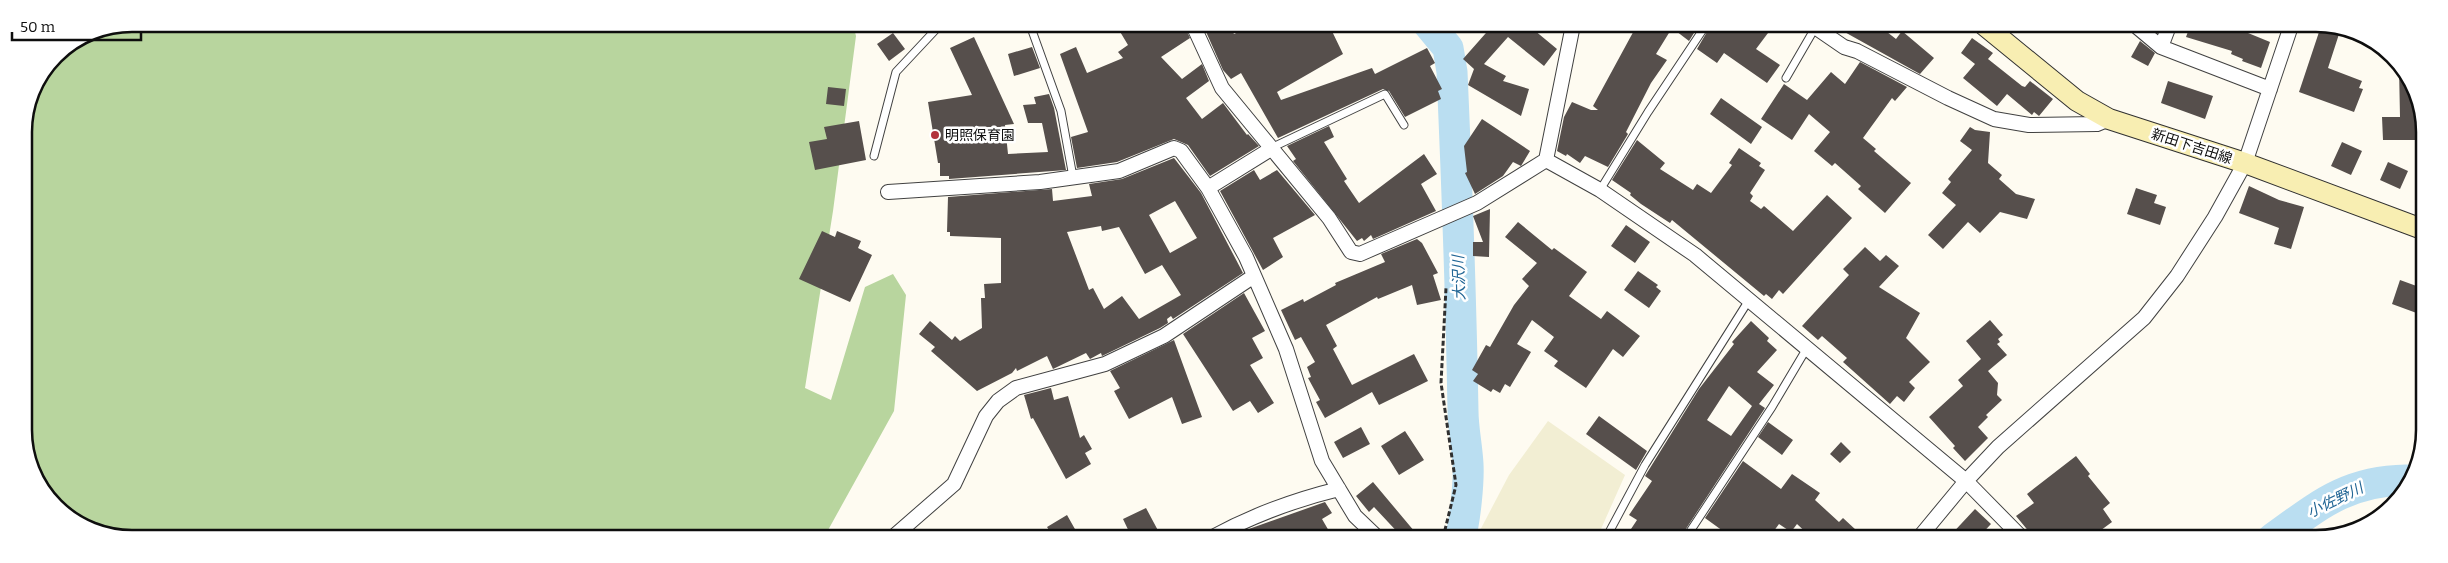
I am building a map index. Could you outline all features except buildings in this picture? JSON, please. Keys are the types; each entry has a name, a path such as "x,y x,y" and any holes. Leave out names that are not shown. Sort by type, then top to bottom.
{"main road":[{"name":"新田下吉田線","path":"1992,32 2077,101 2109,119 2245,163 2416,227"}],"street":[{"path":"1196,33 1222,88 1329,218 1351,252 1360,254 1477,202 1546,160 1572,32"},
{"path":"1822,32 1844,47 1857,51 1948,98 1994,119 2029,125 2097,124 2109,119"},
{"path":"2143,32 2161,47 2270,88"},
{"path":"2161,47 2167,32"},
{"path":"1925,530 1966,481 1998,447 2144,318 2177,276 2215,217 2245,163 2289,32"},
{"path":"888,192 1040,182 1119,171 1174,148 1181,150 1208,188 1254,276 1286,348 1322,461 1355,516 1370,530"},
{"path":"1208,188 1271,149"},
{"path":"1546,160 1600,190 1695,255 1966,481 2014,530"},
{"path":"901,530 954,484 986,416 998,401 1016,388 1105,364 1164,336 1254,276"},
{"path":"1226,530 1283,505 1339,489"}],"lane":[{"path":"1600,190 1648,112 1701,32"},
{"path":"1786,78 1811,32"},
{"path":"874,156 896,72 933,33"},
{"path":"1033,33 1061,111 1072,177"},
{"path":"1271,149 1385,94 1404,125"},
{"path":"1610,530 1645,465 1749,300"},
{"path":"1690,530 1772,407 1807,348"}],"path":[{"path":"1444,530 1456,485 1441,383 1446,288"}],"shaded area":[{"path":"1548,421 1625,475 1601,530 1480,530 1509,475"}],"green space":[{"path":"126,33 855,33 833,211 805,388 831,400 865,287 893,274 906,295 894,411 828,530 119,530 100,525 77,514 57,497 43,475 34,450 32,431 33,119 40,94 57,66 71,53 94,40 113,34"}],"waterway":[{"name":"大沢川","path":"1435,32 1448,48 1452,72 1459,242 1463,417 1468,472 1462,530"},
{"name":"小佐野川","path":"2285,530 2319,506 2349,490 2385,481 2402,480"}],"place":[{"name":"明照保育園","path":"935,135"}]}
